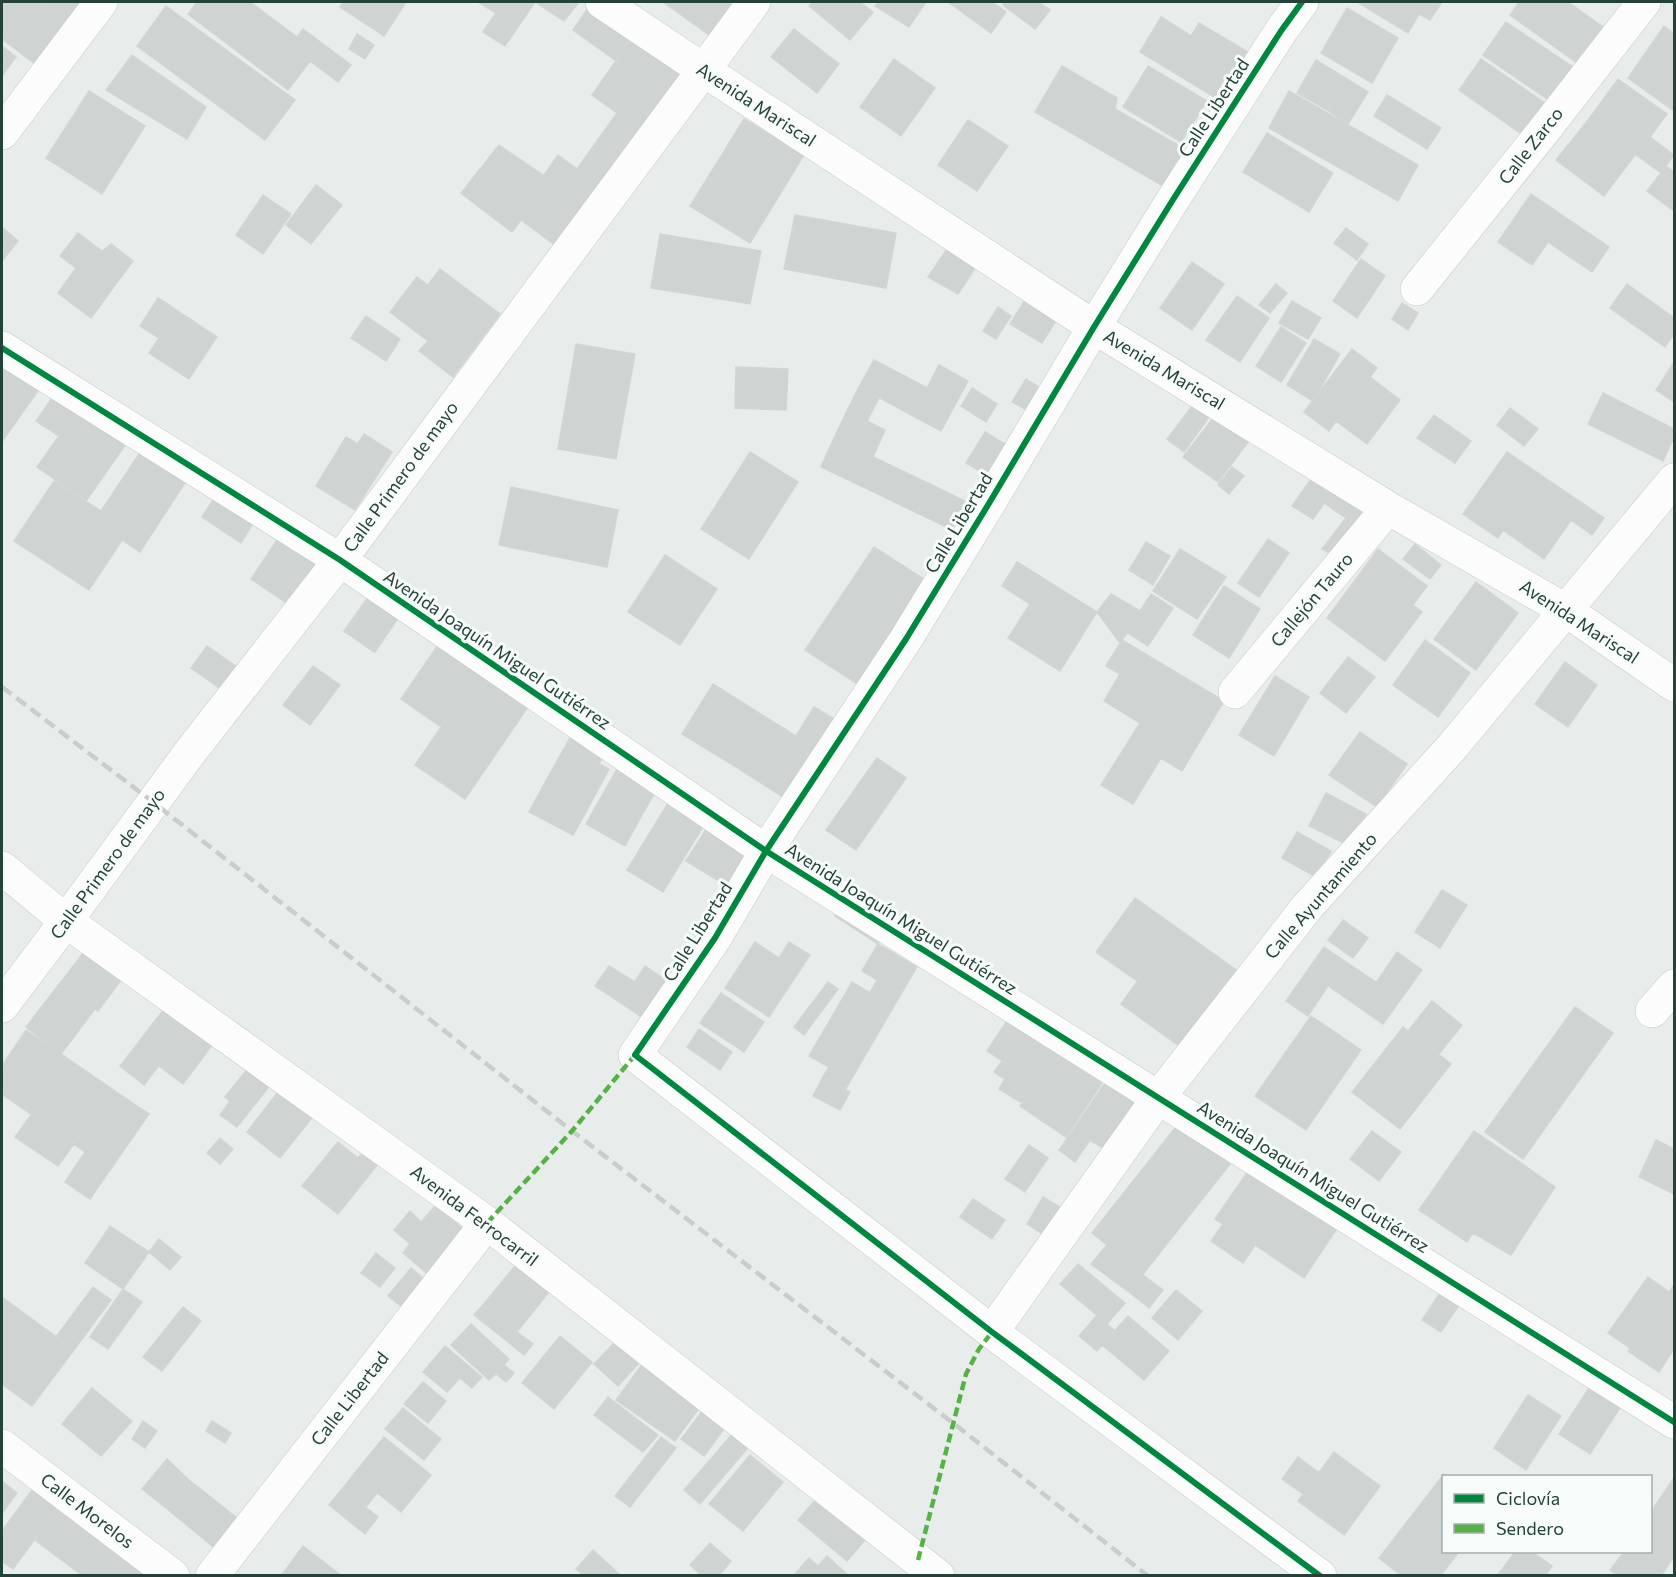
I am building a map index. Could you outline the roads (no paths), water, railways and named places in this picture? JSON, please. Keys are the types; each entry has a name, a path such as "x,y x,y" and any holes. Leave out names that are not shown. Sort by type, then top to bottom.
{"street":[{"path":"2,133 101,2"},
{"name":"Avenida Mariscal","path":"602,2 1094,327 1388,508 1566,611 1674,685"},
{"name":"Calle Primero de mayo","path":"2,1006 188,755 340,560 702,69 754,2"},
{"name":"Calle Libertad","path":"992,1332 635,1055 715,938 766,851 906,639 1186,179 1302,2"},
{"name":"Calle Zarco","path":"1417,289 1644,2"},
{"name":"Avenida Joaquín Miguel Gutiérrez","path":"2,348 340,560 766,851 1674,1422"},
{"name":"Calle Ayuntamiento","path":"992,1332 1158,1098 1308,906 1452,747 1674,480"},
{"name":"Callejón Tauro","path":"1235,692 1388,508"},
{"name":"Avenida Ferrocarril","path":"2,868 66,921 487,1223 921,1570"},
{"path":"1652,1011 1674,986"},
{"name":"Calle Libertad","path":"212,1575 487,1223"},
{"path":"992,1332 1320,1575"},
{"name":"Calle Morelos","path":"2,1446 173,1575"}],"railway":[{"path":"2,687 1148,1576"}]}
